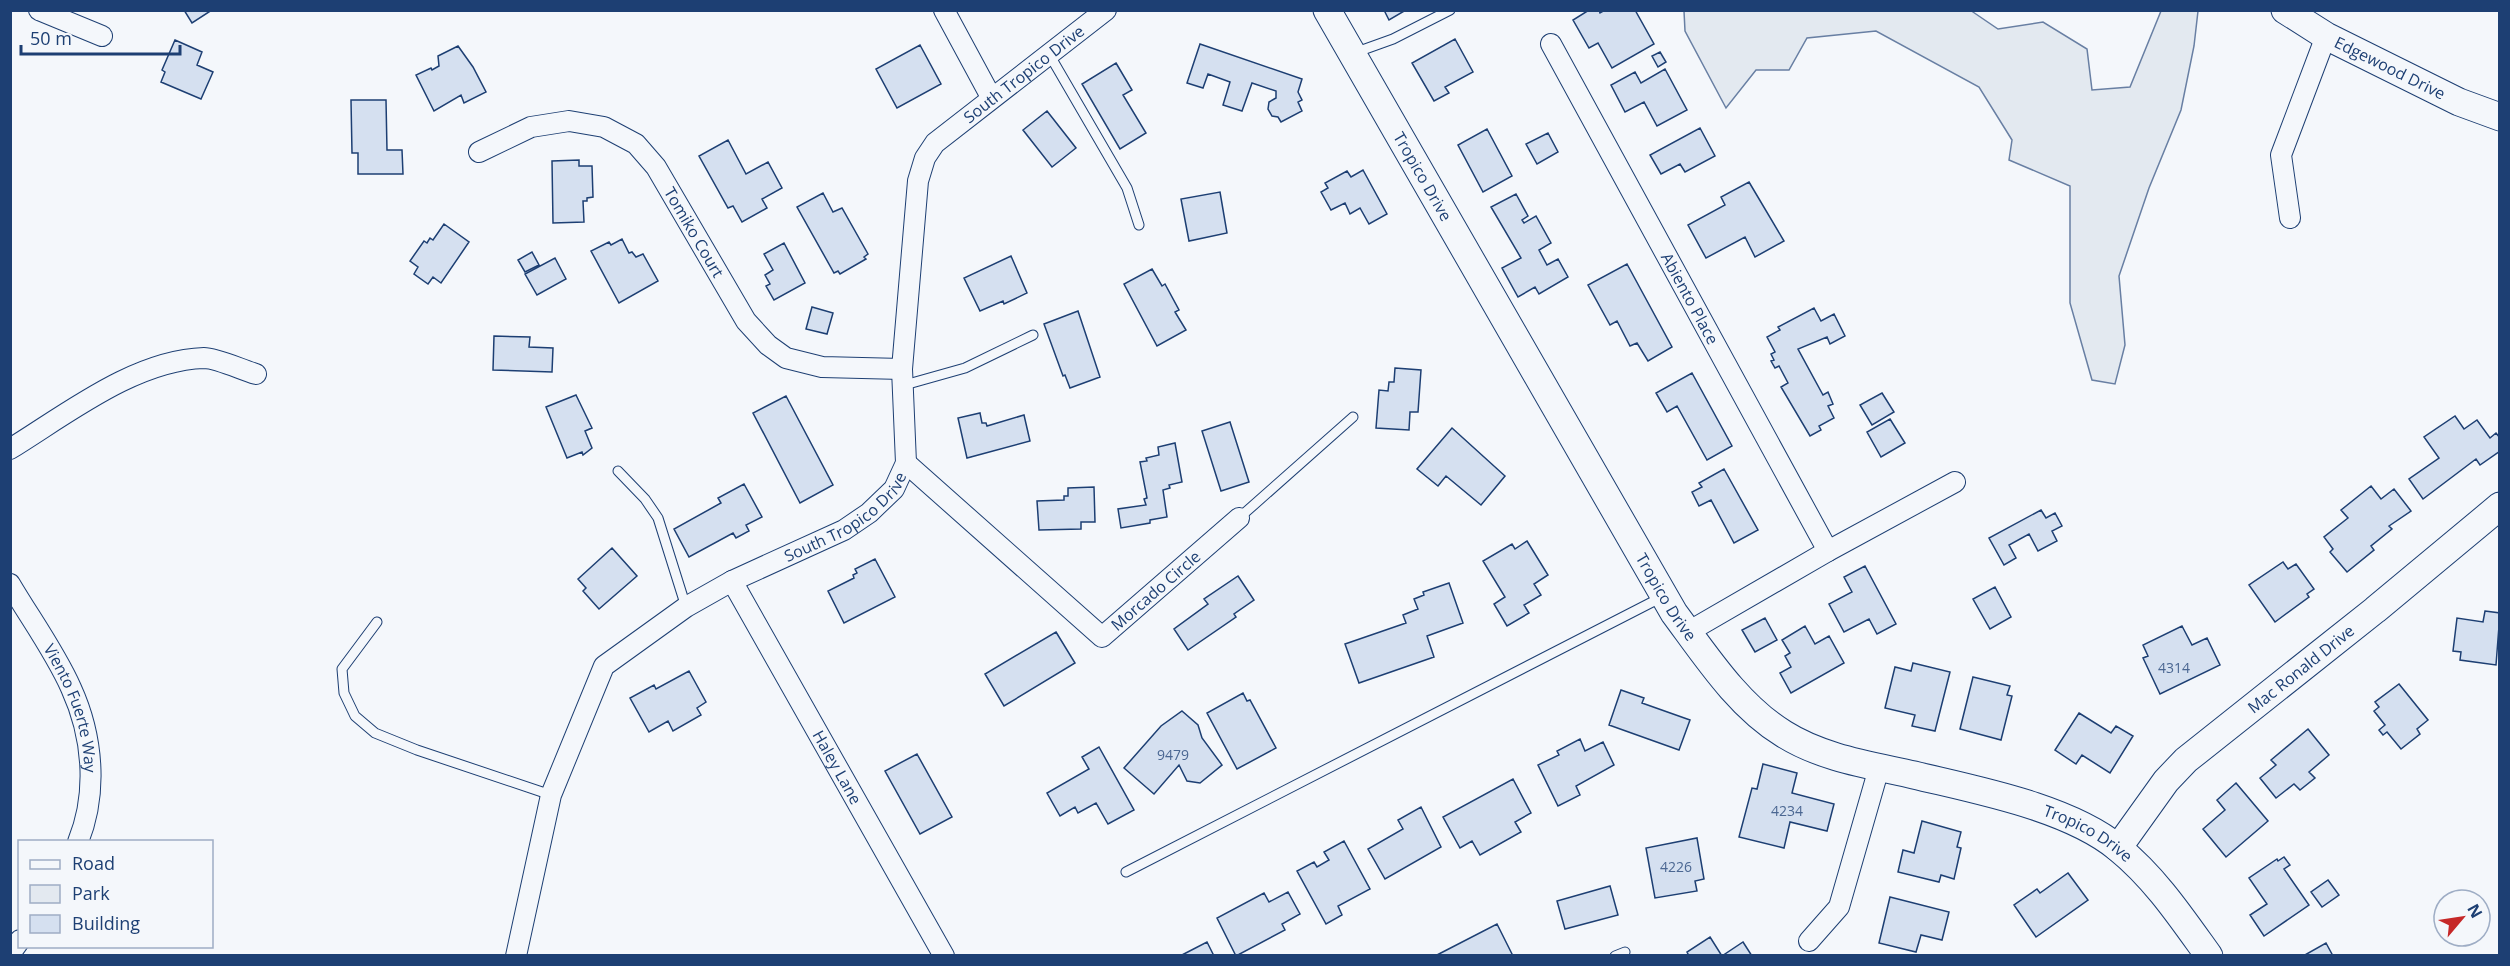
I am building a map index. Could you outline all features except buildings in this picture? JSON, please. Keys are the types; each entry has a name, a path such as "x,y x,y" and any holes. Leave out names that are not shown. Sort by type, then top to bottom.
{"street":[{"path":"39,10 102,36"},
{"path":"944,10 991,97"},
{"name":"South Tropico Drive","path":"516,956 550,795 604,666 686,607 732,581 844,530 869,513 894,489 906,463 902,377 918,181 925,158 935,143 991,97 1106,10"},
{"name":"Tropico Drive","path":"1327,10 1664,596 1745,703 1784,734 1818,750 1879,768 2035,806 2078,824 2118,848 2162,890 2209,956"},
{"name":"Edgewood Drive","path":"2285,10 2326,36 2459,102 2499,117"},
{"path":"2290,218 2281,155 2326,36"},
{"name":"Abiento Place","path":"1551,44 1828,551"},
{"name":"Tomiko Court","path":"479,152 531,127 569,121 604,127 636,144 656,167 746,321 768,345 786,358 822,367 902,377"},
{"path":"10,449 118,383 163,363 206,358 256,374"},
{"name":"Morcado Circle","path":"906,463 1102,637 1239,518"},
{"path":"1689,632 1828,551 1954,482"},
{"name":"Mac Ronald Drive","path":"2118,848 2166,781 2186,760 2375,610 2499,506"},
{"name":"Haley Lane","path":"732,581 944,956"},
{"name":"Viento Fuerte Way","path":"10,584 71,688 85,735 92,789 79,840"},
{"path":"1809,941 1839,908 1879,768"}],"lane":[{"path":"1352,54 1393,39 1450,10"},
{"path":"1049,54 1127,188 1139,225"},
{"path":"902,377 965,368 1033,335"},
{"name":"Morcado Circle","path":"1239,518 1353,417"},
{"path":"618,471 645,499 658,519 686,607"},
{"path":"1126,872 1664,596"},
{"path":"377,622 342,669 344,693 355,716 375,733 417,750 550,795"},
{"path":"1615,956 1625,952"}],"green space":[{"path":"1970,10 1998,29 2043,22 2087,49 2092,90 2130,87 2161,11 2198,11 2194,46 2181,110 2149,188 2119,276 2125,345 2115,384 2092,380 2070,303 2070,186 2009,160 2012,140 1979,87 1876,31 1807,38 1789,70 1756,70 1726,108 1685,31 1684,11"}]}
